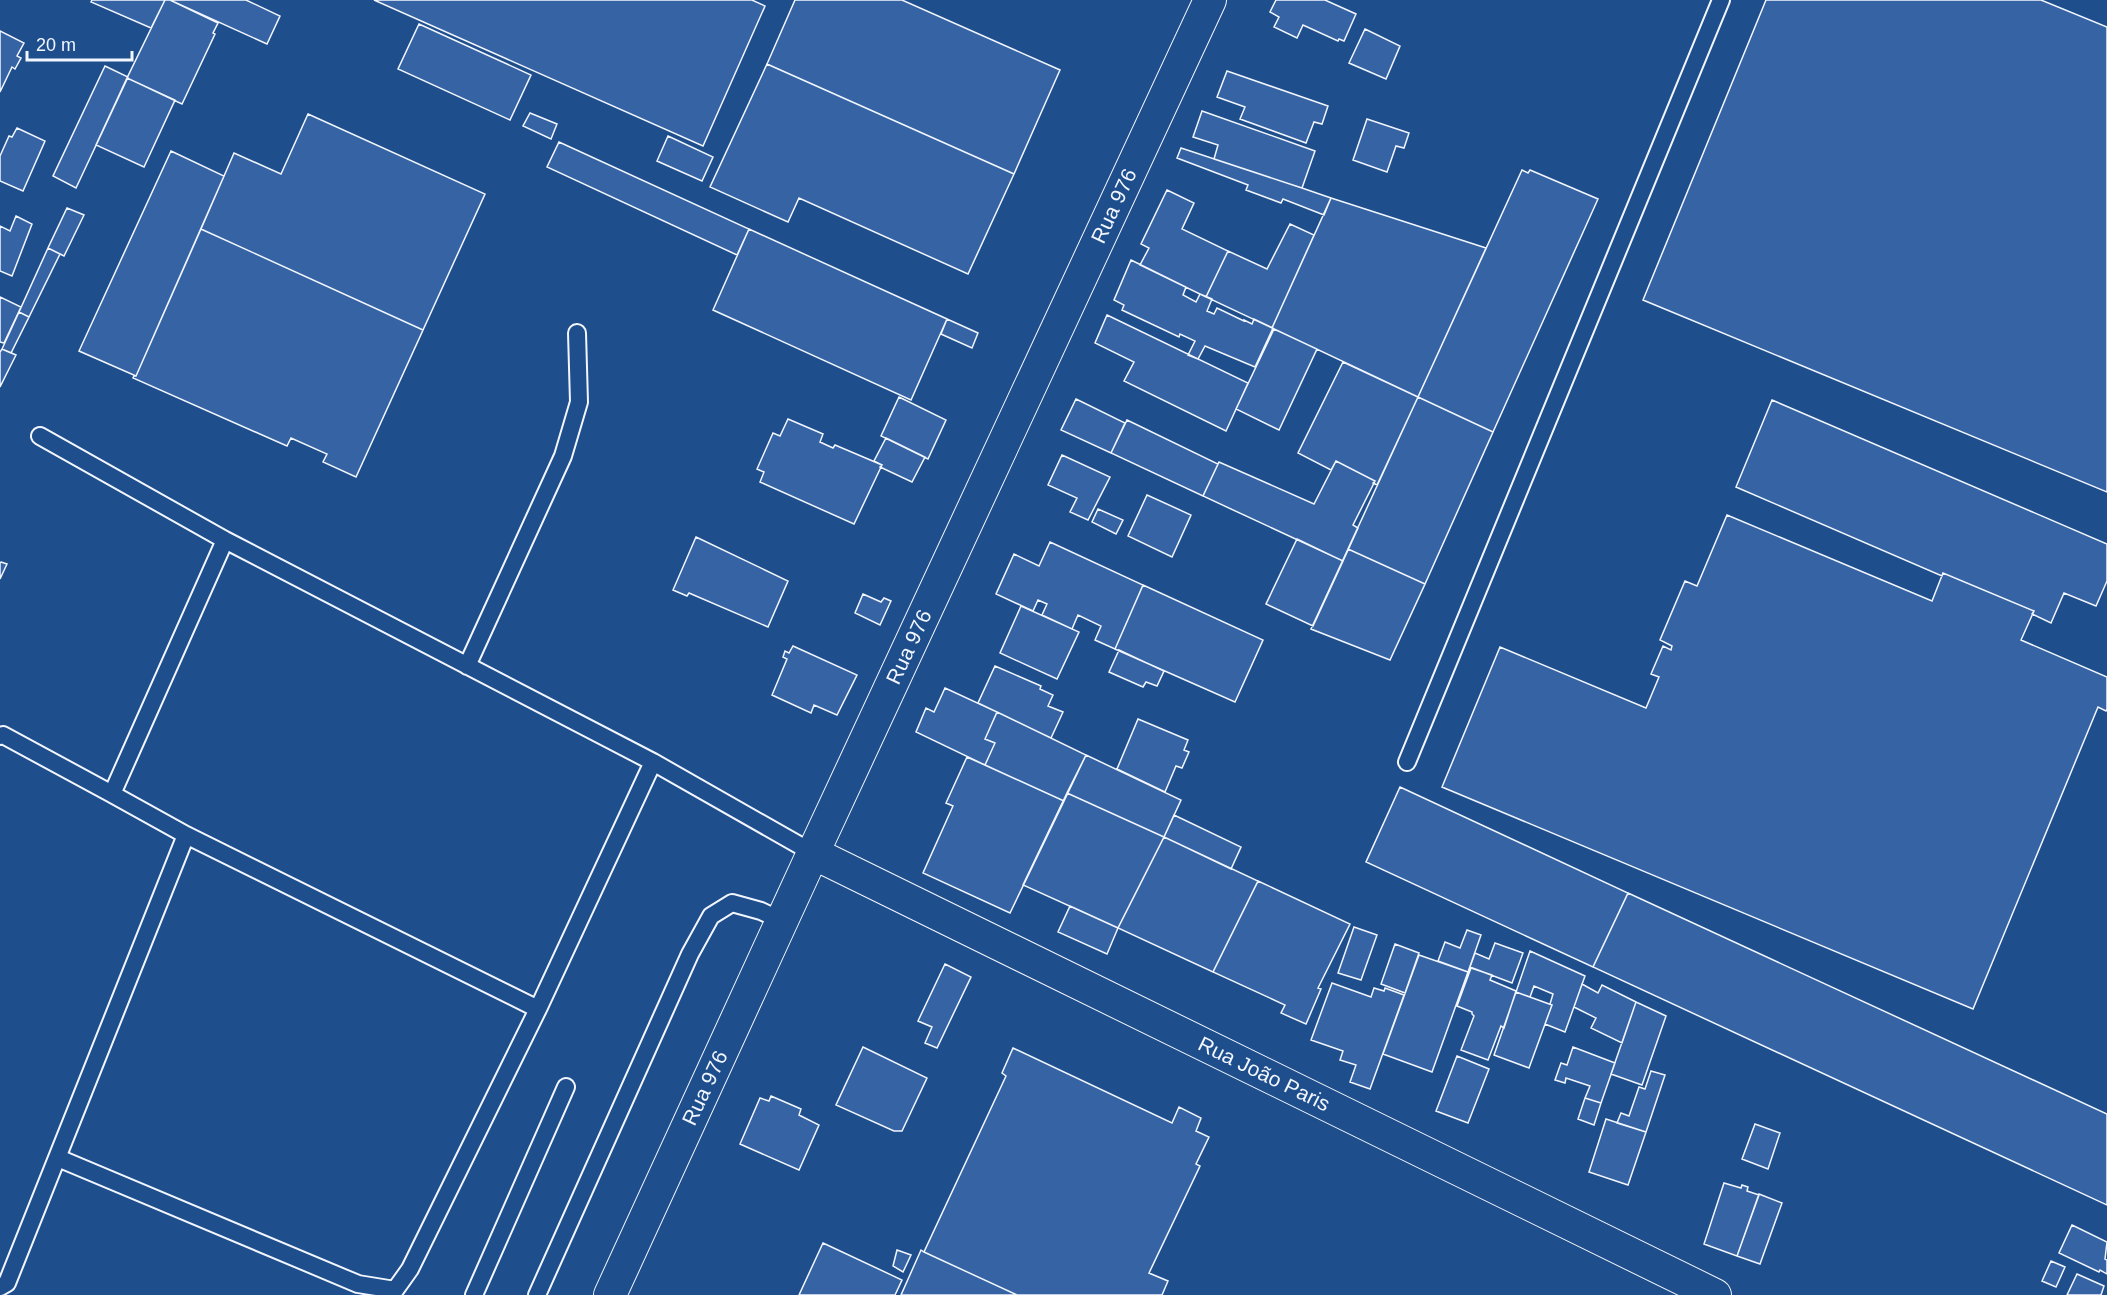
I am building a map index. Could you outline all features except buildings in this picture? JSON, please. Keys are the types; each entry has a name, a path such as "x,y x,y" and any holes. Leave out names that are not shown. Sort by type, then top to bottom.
{"street":[{"name":"Rua 976","path":"610,1295 1210,0"},
{"name":"Rua João Paris","path":"813,854 1715,1295"}],"lane":[{"path":"1407,762 1721,0"},
{"path":"467,666 563,456 579,402 578,333"},
{"path":"40,436 225,540 653,762 813,854"},
{"path":"112,794 225,540"},
{"path":"0,736 3,735 186,835 538,1009"},
{"path":"58,1158 358,1284 395,1290 410,1269 538,1009 653,762"},
{"path":"0,1287 7,1283 186,835"},
{"path":"537,1295 690,954 711,916 732,903 760,911 782,921"},
{"path":"474,1295 566,1087"}]}
